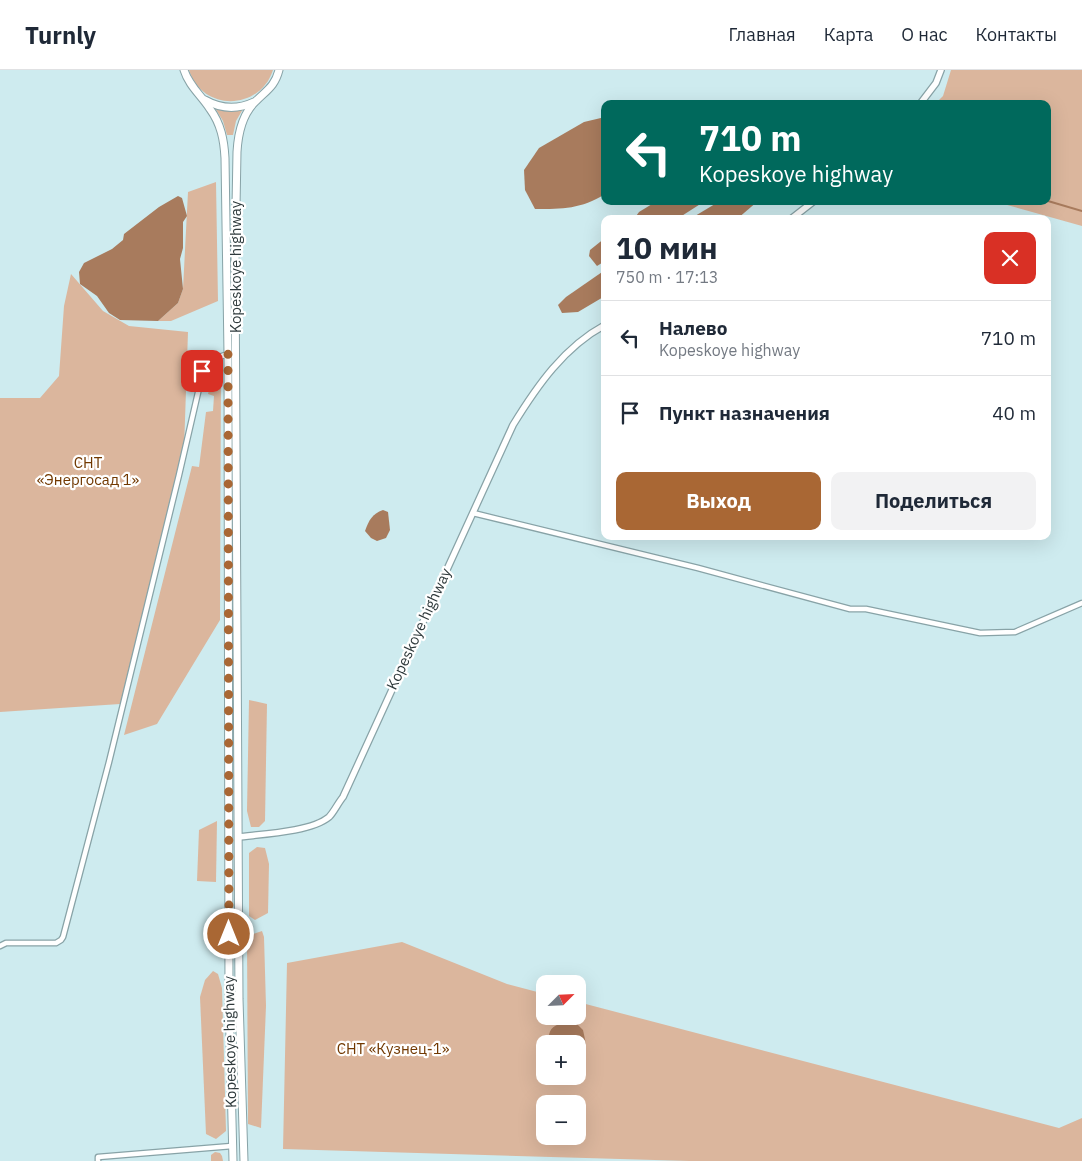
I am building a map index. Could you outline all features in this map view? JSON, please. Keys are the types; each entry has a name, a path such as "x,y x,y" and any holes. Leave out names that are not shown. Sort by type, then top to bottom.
{"main road":[{"name":"Kopeskoye highway","path":"184,70 190,84 211,109 220,126 225,148 228,354 229,999 232,1161"},
{"name":"Kopeskoye highway","path":"244,1161 239,999 235,268 237,152 239,129 256,102 274,84 279,70"},
{"path":"200,96 213,104 227,107 242,107 256,102"},
{"path":"229,837 238,837"},
{"path":"232,1146 244,1147"}],"street":[{"path":"923,100 936,84 941,70"},
{"path":"795,215 809,205"},
{"name":"Kopeskoye highway","path":"238,837 288,831 313,825 329,817 342,798 513,425 532,394 560,359 601,327"},
{"name":"Kopeskoye highway","path":"0,946 6,943 56,942 63,937 111,753 179,475 202,371 213,359 228,354"},
{"path":"473,513 698,568 850,609 866,609 980,633 1016,632 1082,603"},
{"path":"98,1159 232,1146"}],"green space":[{"path":"189,70 273,70 266,83 256,93 244,99 231,101 218,99 206,93 196,84"},
{"path":"951,70 1082,70 1082,226 1051,217 1051,215 1043,215 1007,205 1051,205 1051,100 939,100 943,96"},
{"path":"215,108 228,111 243,109 236,121 233,135 227,135 223,121"},
{"path":"216,182 218,301 171,321 158,321 178,303 183,289 188,192"},
{"name":"СНТ «Энергосад 1»","path":"71,274 103,311 129,326 188,332 184,449 120,704 0,712 0,398 40,398 59,376 64,306"},
{"path":"221,367 220,620 157,724 124,735 192,466 199,467 206,412 213,411 214,396 208,394 214,375"},
{"path":"249,700 267,704 265,821 259,827 251,827 247,811"},
{"path":"217,821 216,882 197,881 199,830"},
{"path":"257,847 265,848 269,864 268,913 255,920 249,916 249,853"},
{"path":"262,931 264,937 266,1006 261,1128 248,1124 247,936"},
{"name":"СНТ «Кузнец-1»","path":"402,942 507,984 536,992 536,1025 586,1025 586,1004 1059,1128 1082,1118 1082,1161 689,1161 283,1149 287,963"},
{"path":"213,971 218,974 222,988 226,1131 216,1139 206,1134 200,997 205,980"},
{"path":"215,1152 220,1153 223,1161 211,1161 211,1155"}],"shaded area":[{"path":"601,118 601,196 588,203 572,207 535,209 525,190 524,170 539,148 584,122"},
{"path":"178,196 182,198 187,216 183,222 183,248 180,259 183,289 178,303 158,321 120,320 109,313 97,296 80,284 79,272 84,263 112,249 123,240 124,234 159,207"},
{"path":"650,205 699,205 683,215 637,215"},
{"path":"713,205 753,205 742,215 697,215"},
{"path":"601,241 601,264 597,266 589,256 590,250"},
{"path":"601,273 601,298 578,312 562,313 558,305 566,297"},
{"path":"383,510 388,512 390,530 386,538 377,541 371,538 365,531 371,518"},
{"path":"558,1025 578,1025 583,1030 584,1035 549,1035 554,1027"}],"waterway":[{"path":"1051,202 1082,211"}],"route":[{"path":"202,371 213,359 228,354 229,934"}]}
